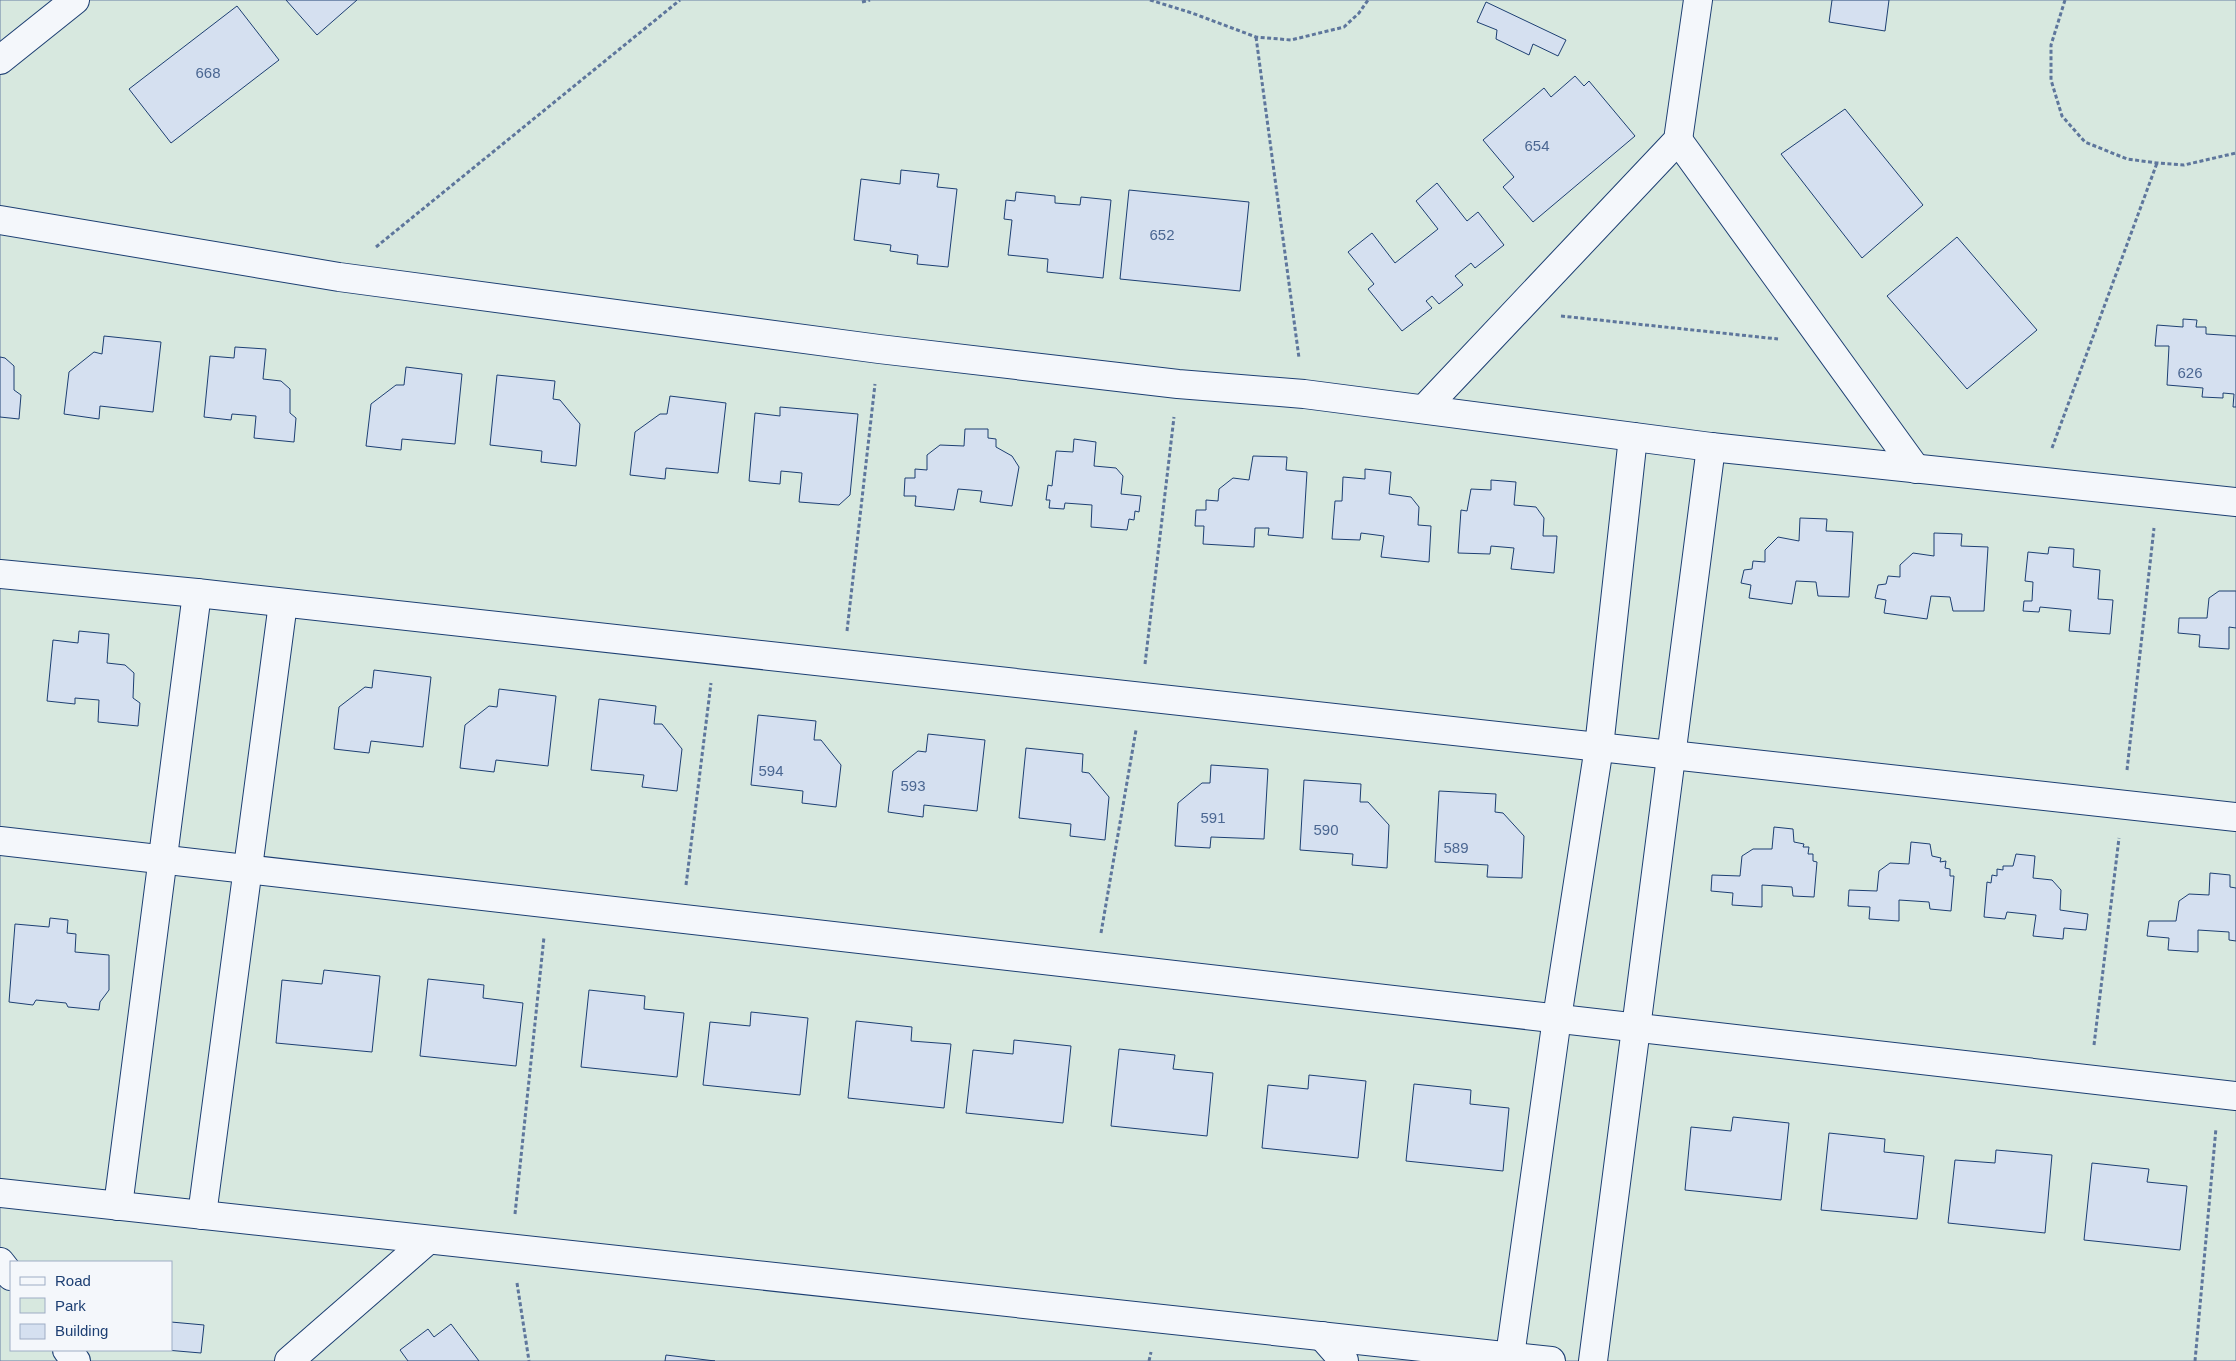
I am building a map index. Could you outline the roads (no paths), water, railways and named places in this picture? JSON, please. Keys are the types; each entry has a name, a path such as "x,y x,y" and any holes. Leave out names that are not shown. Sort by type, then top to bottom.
{"street":[{"path":"0,60 74,0"},
{"path":"1424,409 1678,140 1698,0"},
{"path":"1678,140 1916,469"},
{"path":"0,220 339,277 879,350 1178,384 1304,394 1711,447 2236,502"},
{"path":"1510,1356 1557,1018 1600,747 1633,437"},
{"path":"1593,1361 1634,1027 1711,447"},
{"path":"0,574 197,593 2236,817"},
{"path":"118,1206 197,593"},
{"path":"202,1215 283,603"},
{"path":"0,840 2227,1094"},
{"path":"0,1194 1551,1361"},
{"path":"289,1361 428,1240"},
{"path":"0,1262 10,1275"},
{"path":"1322,1336 1344,1361"},
{"path":"68,1351 76,1361"}]}
